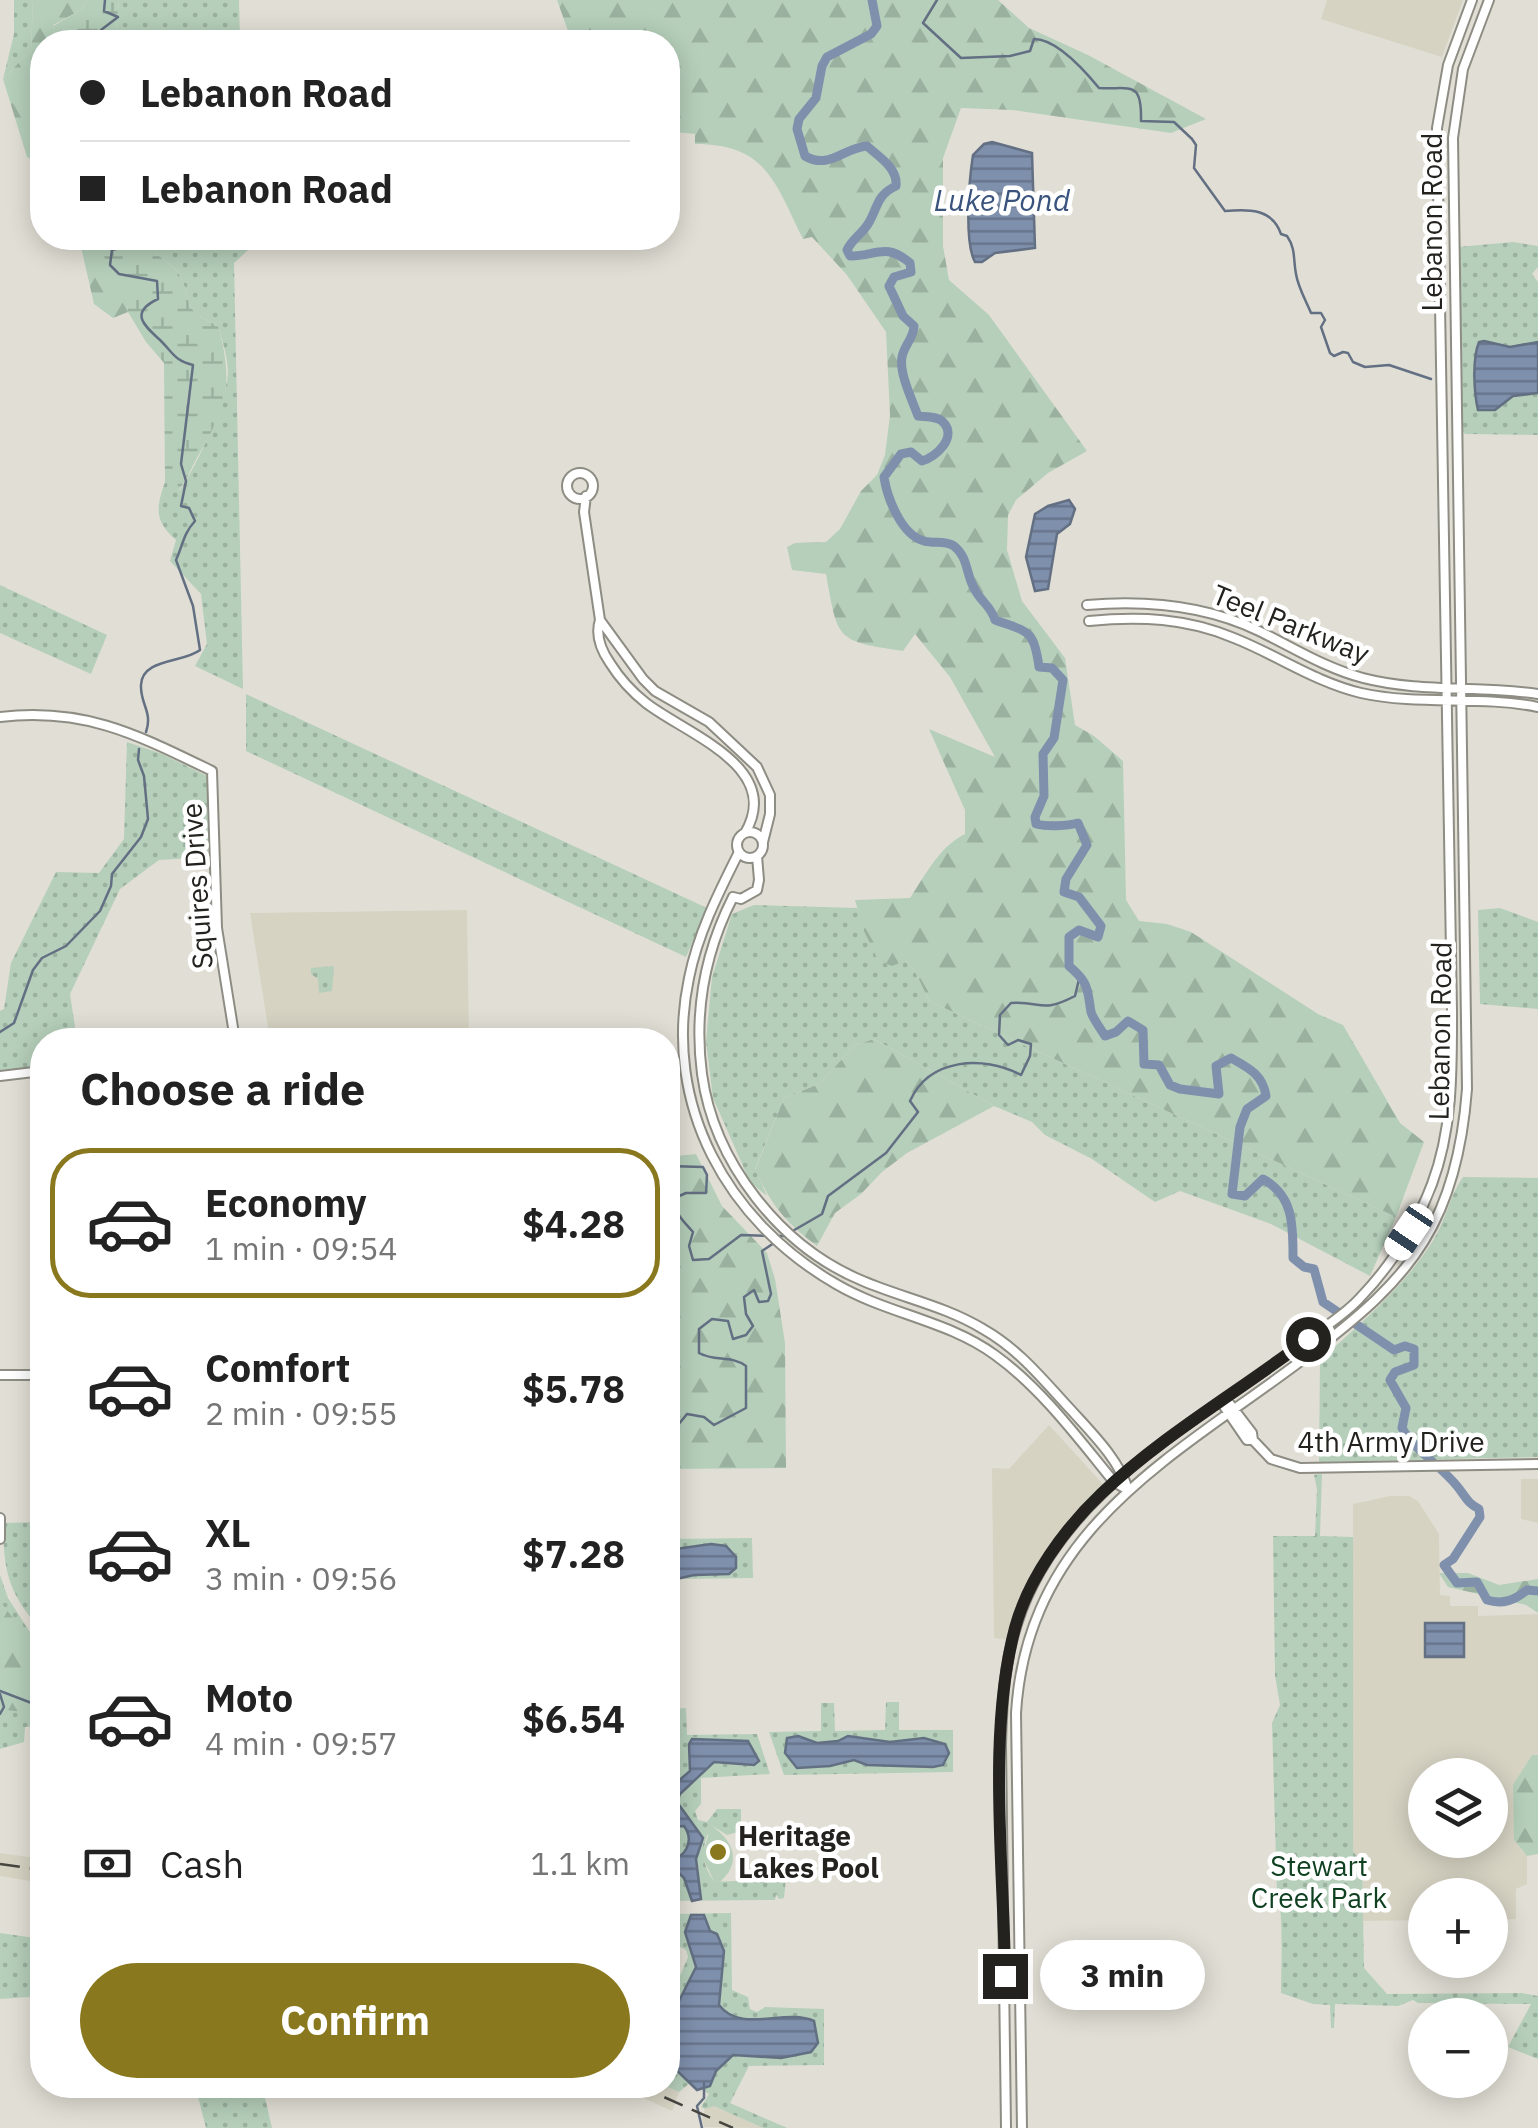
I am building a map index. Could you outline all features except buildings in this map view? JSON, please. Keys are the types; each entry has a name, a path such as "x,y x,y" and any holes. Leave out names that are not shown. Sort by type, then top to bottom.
{"main road":[{"name":"Lebanon Road","path":"1006,2128 1002,1701 1016,1626 1067,1531 1114,1482 1349,1308 1375,1281 1409,1232 1430,1188 1450,1108 1438,128 1450,54 1472,0"},
{"name":"Lebanon Road","path":"1022,2128 1016,1713 1025,1652 1054,1579 1087,1531 1128,1490 1315,1350 1386,1290 1424,1241 1452,1178 1465,1112 1454,121 1462,69 1489,0"},
{"path":"581,497 600,620 630,665 655,691 710,722 757,767 770,795 770,814 757,856 757,890 741,898 722,888"},
{"path":"1444,580 1459,578"},
{"name":"Teel Parkway","path":"1087,605 1138,602 1199,610 1252,628 1316,662 1396,685 1538,694"},
{"name":"Teel Parkway","path":"1089,621 1147,618 1189,624 1234,638 1312,676 1362,692 1406,700 1538,707"},
{"path":"600,620 600,644 632,692 706,740 745,776 755,801 752,820 738,840 739,852 700,937 688,984 684,1030 687,1078 694,1111 717,1167 752,1216 797,1260 842,1288 969,1338 1008,1365 1114,1482 1128,1490"},
{"path":"1274,657 1282,643"},
{"name":"Squires Drive","path":"0,717 43,713 93,720 212,771 217,928 233,1028"},
{"path":"1448,811 1462,812"},
{"path":"745,833 757,834 763,842"},
{"path":"739,852 745,857 757,856"},
{"path":"733,897 721,920 705,977 699,1023 704,1088 724,1148 752,1193 810,1250 860,1280 939,1307 1015,1350 1054,1389 1124,1474 1128,1490"},
{"path":"710,914 721,920"},
{"path":"0,1076 30,1072"},
{"path":"1450,1108 1465,1112"},
{"path":"0,1376 30,1375"},
{"path":"1042,1400 1054,1389"},
{"name":"4th Army Drive","path":"1224,1400 1246,1440 1253,1440 1270,1459 1292,1467 1382,1469 1538,1464"},
{"path":"0,1518 0,1539"},
{"path":"1042,1572 1054,1579"}],"shaded area":[{"path":"1327,0 1463,0 1442,57 1321,19"},
{"path":"467,910 469,1028 268,1028 250,913"},
{"path":"1049,1425 1103,1484 1102,1489 1067,1523 1033,1575 1008,1640 994,1638 992,1468 1009,1469"},
{"path":"1521,1479 1538,1479 1538,1523 1521,1519"},
{"path":"1409,1496 1418,1501 1439,1534 1440,1595 1450,1596 1450,1606 1478,1606 1478,1616 1538,1614 1538,1755 1532,1755 1514,1840 1527,1856 1527,1884 1516,1889 1516,1919 1508,1919 1508,1878 1408,1878 1408,1920 1363,1921 1362,1864 1353,1851 1353,1504"},
{"path":"0,1853 30,1857 30,1881 0,1876"},
{"path":"644,2098 677,2098 672,2111"},
{"path":"710,2106 763,2128 704,2127 702,2119"}],"green space":[{"path":"14,0 33,0 30,51 3,79 14,34"},
{"path":"33,0 87,0 81,10 53,25 54,30 32,30"},
{"path":"87,0 119,0 116,30 54,30 53,26 81,10"},
{"path":"119,0 239,0 240,30 116,30"},
{"path":"557,0 998,0 1029,28 1206,119 1171,133 1012,110 961,108 943,158 943,246 949,280 989,315 1087,451 1048,473 1016,500 1008,515 1007,550 1022,601 1065,658 1075,725 1123,761 1126,900 1139,921 1191,932 1318,1014 1343,1025 1400,1123 1424,1142 1396,1217 929,1001 915,971 905,961 892,966 878,960 855,900 910,898 940,854 965,834 965,810 929,729 995,757 950,677 915,634 903,651 852,640 838,625 826,574 792,570 787,547 826,542 840,529 861,491 877,475 885,455 890,415 886,332 847,275 812,237 803,239 766,170 738,151 695,144 695,134 680,132 680,30 568,30"},
{"path":"30,51 30,158 27,157 3,79"},
{"path":"1513,242 1538,246 1538,267 1532,274 1538,282 1538,435 1465,434 1461,430 1458,247"},
{"path":"82,250 107,250 105,258 125,286 128,312 113,318 94,304"},
{"path":"107,250 155,250 180,276 193,310 218,326 226,363 225,394 216,423 178,491 165,482 164,363 128,312 124,286 104,257"},
{"path":"248,250 234,263 243,689 195,666 207,644 201,594 170,561 176,540 159,514 165,482 179,491 210,434 226,386 226,355 218,326 193,310 180,276 156,252"},
{"path":"0,585 107,635 91,674 0,633"},
{"path":"246,694 707,908 686,957 246,751"},
{"path":"127,742 207,776 208,857 159,860 120,889 70,994 75,1028 30,1028 30,1067 0,1072 0,1011 4,1009 11,963 56,872 99,873 124,839"},
{"path":"754,905 857,908 878,960 905,961 915,971 929,1001 1396,1217 1370,1276 1271,1224 1180,1191 1155,1202 1092,1159 1045,1135 1032,1122 994,1106 874,1039 855,1045 819,1084 784,1098 755,1169 767,1196 750,1182 713,1098 706,1042 712,977 732,914"},
{"path":"1500,908 1538,922 1538,1009 1480,1004 1478,910"},
{"path":"334,966 332,991 319,993 318,979 311,974 311,968"},
{"path":"874,1039 994,1106 907,1153 882,1172 835,1213 817,1246 780,1212 755,1170 784,1098 819,1084 855,1045"},
{"path":"696,1154 722,1206 767,1253 785,1343 786,1468 680,1469 680,1156"},
{"path":"1463,1177 1538,1178 1538,1457 1319,1462 1320,1360 1381,1304 1421,1258"},
{"name":"Stewart Creek Park","path":"1322,1474 1320,1536 1353,1537 1353,1851 1362,1864 1364,1968 1387,1994 1538,1996 1538,2059 1508,2047 1531,2004 1508,2004 1508,1998 1408,1998 1408,2002 1398,2006 1335,2004 1331,2028 1330,2005 1313,2004 1281,1993 1272,1723 1280,1705 1275,1675 1273,1536 1315,1536 1314,1475"},
{"path":"30,1522 30,1616 8,1573 3,1523"},
{"path":"752,1538 753,1578 680,1579 680,1539"},
{"path":"1439,1573 1468,1573 1499,1585 1538,1579 1538,1613 1526,1605 1448,1587"},
{"path":"0,1575 8,1598 30,1632 30,1727 25,1727 24,1742 0,1749"},
{"path":"0,1601 30,1641 30,1709 8,1710 0,1724"},
{"path":"886,1702 899,1702 899,1730 953,1730 953,1772 784,1775 769,1732 821,1731 821,1703 834,1703 835,1731 885,1730"},
{"path":"680,1708 686,1708 687,1735 757,1734 770,1774 701,1778 701,1804 695,1811 698,1820 707,1822 717,1809 741,1809 741,1831 727,1835 711,1825 704,1854 714,1881 748,1880 765,1867 775,1873 783,1872 784,1898 779,1899 776,1894 775,1900 680,1901"},
{"path":"1532,1755 1538,1755 1538,1854 1527,1856 1514,1840 1513,1785"},
{"name":"Heritage Lakes Pool","path":"711,1825 725,1837 732,1851 732,1866 721,1881 714,1881 702,1856 708,1836 706,1827"},
{"path":"731,1913 732,1990 748,1997 750,2009 824,2009 824,2065 749,2066 730,2103 787,2128 763,2128 714,2106 705,2109 701,2107 709,2094 690,2083 680,2091 680,1976 688,1957 680,1947 680,1914"},
{"path":"0,1933 30,1937 30,1997 0,1999"},
{"path":"198,2098 265,2098 272,2128 206,2128"}],"water":[{"name":"Luke Pond","path":"992,142 1032,153 1035,248 995,253 975,262 968,226 973,155"},
{"path":"1479,342 1510,347 1538,342 1538,393 1513,396 1495,410 1478,410 1475,357"},
{"path":"1069,500 1075,509 1070,524 1057,534 1048,589 1035,591 1026,557 1035,514"},
{"path":"726,1546 736,1557 736,1568 729,1574 680,1578 680,1548"},
{"path":"1425,1623 1464,1623 1464,1657 1425,1657"},
{"path":"798,1736 817,1743 848,1736 890,1742 924,1738 945,1744 949,1753 943,1765 933,1767 867,1765 854,1760 797,1768 785,1753 787,1738"},
{"path":"692,1739 748,1741 759,1761 754,1765 714,1762 680,1794 680,1780 690,1771"},
{"path":"680,1806 703,1838 696,1859 701,1899 692,1901 680,1874 680,1855 689,1838 684,1826 680,1826"},
{"path":"691,1915 704,1915 710,1931 717,1934 724,1951 719,2005 739,2018 790,2017 814,2021 818,2043 811,2052 781,2058 733,2055 716,2071 710,2086 697,2090 680,2074 680,1999 696,1967 685,1932"}],"waterway":[{"path":"101,30 118,17 104,11 105,0"},
{"path":"872,0 877,26 871,34 827,57 816,98 799,119 797,129 805,156 829,160 867,146 887,163 896,180 896,186 881,198 868,224 847,250 850,256 894,253 910,263 911,272 894,277 889,286 903,316 914,326 903,353 902,371 918,416 941,420 948,434 943,446 922,461 911,452 901,454 884,477 896,514 916,537 951,544 959,550 974,588 995,620 1028,634 1035,645 1039,667 1052,668 1063,680 1054,738 1043,754 1044,796 1036,824 1078,823 1087,845 1066,879 1064,892 1079,897 1101,926 1098,937 1079,930 1069,937 1069,966 1084,982 1092,1015 1105,1036 1128,1021 1143,1030 1144,1064 1159,1065 1170,1085 1219,1094 1216,1066 1231,1058 1258,1077 1266,1096 1247,1109 1240,1127 1232,1194 1245,1196 1263,1179 1273,1186 1290,1213 1293,1258 1314,1269 1323,1302 1394,1350 1405,1346 1414,1349 1414,1365 1395,1372 1390,1380 1406,1408 1402,1428 1479,1509 1480,1517 1453,1559 1444,1565 1457,1583 1477,1582 1487,1600 1498,1602 1527,1590 1538,1591"},
{"path":"937,0 923,23 961,58 1010,56 1030,51 1034,39 1043,40 1070,57 1099,88 1126,88 1136,93 1141,121 1174,122 1196,145 1194,168 1225,211 1265,215 1287,236 1298,284 1311,313 1321,313 1325,320 1321,327 1330,353 1348,353 1353,362 1365,367 1389,365 1431,379"},
{"path":"112,250 110,265 119,274 157,281 158,299 144,309 142,320 175,356 193,365 181,464 186,481 181,506 189,508 195,521 176,560 193,606 200,650 156,665 143,676 146,732"},
{"path":"0,1032 14,1023 33,970 42,958 66,946 100,911 112,874 141,837 148,819 139,749"},
{"path":"778,1236 822,1214 828,1196 886,1153 918,1112 910,1101 930,1076 958,1064 974,1063 1021,1075 1031,1044 1018,1040 1008,1045 999,1035 1000,1015 1011,1003 1048,1006 1075,996 1080,975"},
{"path":"680,1166 703,1167 707,1175 706,1193 680,1196"},
{"path":"680,1216 693,1232 689,1246 693,1260 709,1259 741,1235 770,1236"},
{"path":"680,1423 687,1414 704,1417 714,1425 746,1408 746,1366 699,1353 699,1329 712,1319 728,1321 733,1339 746,1335 753,1326 746,1314 744,1297 754,1290 759,1302 768,1301 771,1294 762,1251 777,1241"},
{"path":"0,1691 30,1702"},
{"path":"0,1694 4,1707 0,1714"},
{"path":"702,2128 697,2106 704,2098 704,2083"}],"railway":[{"path":"0,1864 30,1868"},
{"path":"666,2098 733,2128"}],"place":[{"name":"Heritage Lakes Pool","path":"718,1852"}],"route":[{"path":"1005,1976 1002,1701 1016,1626 1033,1586 1067,1531 1103,1492 1308,1339"}]}
